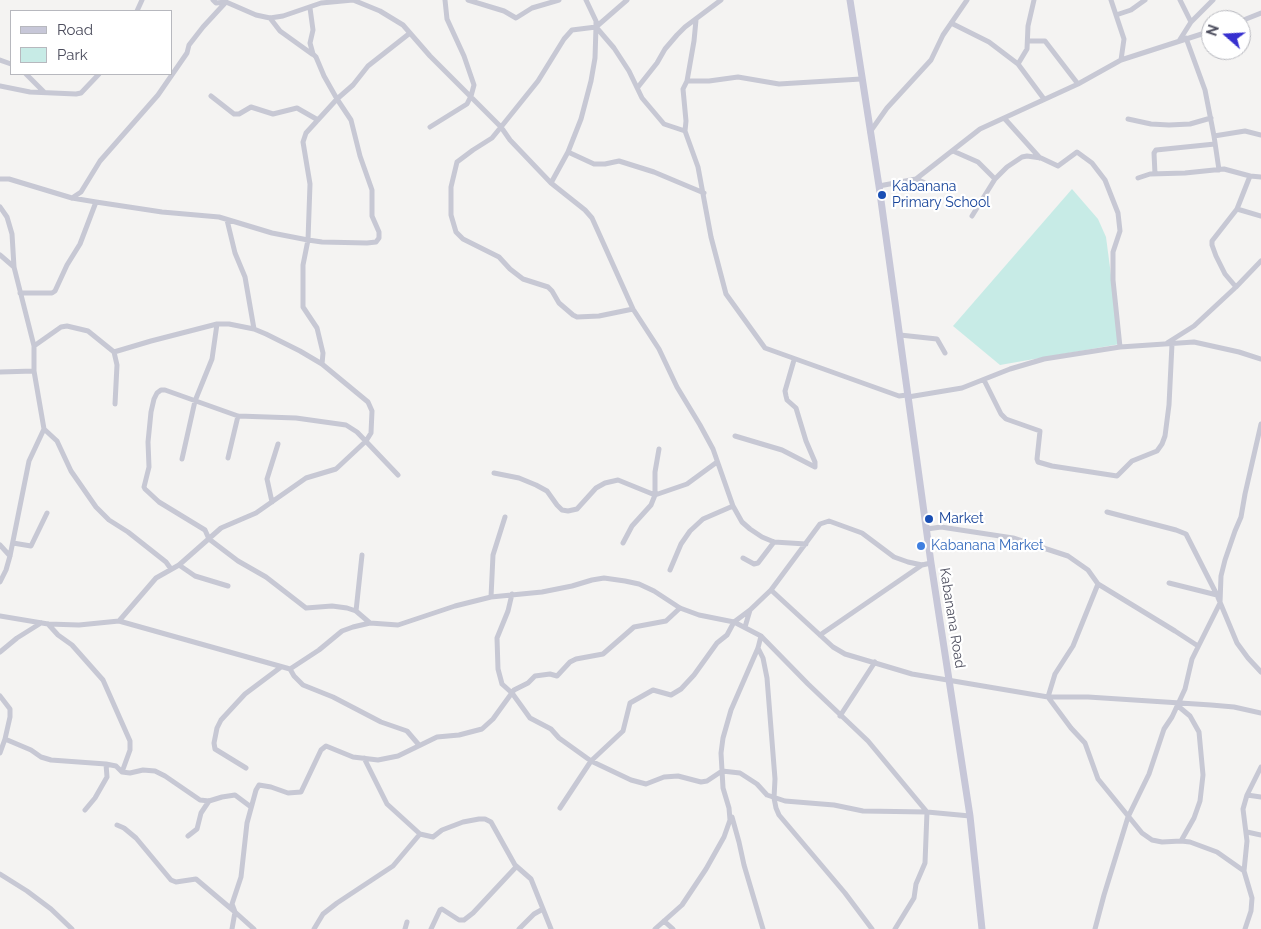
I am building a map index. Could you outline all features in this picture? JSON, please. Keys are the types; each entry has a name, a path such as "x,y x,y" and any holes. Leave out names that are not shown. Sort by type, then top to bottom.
{"street":[{"path":"213,0 216,3 227,1 256,15 270,18 310,8 321,3 353,0 380,11 403,25 430,56 501,127 510,140 551,184 585,210 592,218 633,309 659,348 677,387 713,449 733,506 742,522 762,537 774,542 806,544"},
{"path":"430,127 467,104 474,85 472,75 447,19 445,0"},
{"path":"468,0 504,11 518,18 532,8 560,0"},
{"path":"551,184 568,152 581,119 591,82 596,52 596,21 586,0"},
{"path":"626,0 596,27 572,30 538,81 492,138 457,162 453,173 450,202 451,215 456,232 463,239 498,257 523,279 548,287 560,303 577,317 599,316 633,309"},
{"path":"638,87 671,41 685,27 721,0"},
{"name":"Kabanana Road","path":"850,0 869,133 879,186 926,529 970,816 982,929"},
{"path":"869,133 887,108 931,60 943,34 967,0"},
{"path":"1018,64 1027,51 1029,24 1034,0"},
{"path":"1111,0 1124,39 1121,60"},
{"path":"1116,15 1131,10 1145,0"},
{"path":"1180,0 1191,22"},
{"path":"1179,41 1191,22 1213,0"},
{"path":"172,75 187,53 189,45 227,1"},
{"path":"310,8 313,30 310,43 313,54"},
{"path":"0,180 9,179 72,198 162,212 219,217 272,233 308,240 322,242 376,242 379,238 379,232 372,216 372,190 360,156 351,120 324,76 316,57 280,31 270,18"},
{"path":"696,20 694,41 682,97 686,121 685,131 698,166 711,237 726,294 765,348 794,360 899,396 962,388 1010,369 1044,359 1120,347 1199,343 1239,352 1261,360"},
{"path":"951,23 989,42 1018,64 1044,99"},
{"path":"596,27 614,48 638,87 642,98 664,124 685,131"},
{"path":"322,364 323,354 317,328 302,304 303,265 308,240 310,184 303,142 306,133 337,99 353,85 368,66 410,33"},
{"path":"879,186 916,179 980,129 1078,84 1121,60 1201,34"},
{"path":"1186,38 1205,90 1219,170"},
{"path":"1028,41 1045,41 1078,84"},
{"path":"27,75 44,92"},
{"path":"0,86 30,92 76,94 81,93 97,75"},
{"path":"72,198 81,192 100,161 158,95 172,75"},
{"path":"686,81 709,82 738,77 769,83 789,84 862,80"},
{"path":"211,96 234,114 239,114 251,107 273,114 297,108 318,120"},
{"path":"1128,119 1170,126 1190,124 1211,118"},
{"path":"1005,119 1040,158"},
{"path":"1214,136 1245,131 1261,135"},
{"path":"1156,174 1154,154 1156,150 1215,144"},
{"path":"948,153 953,151 978,162 995,179"},
{"path":"568,152 594,164 619,161 654,172 704,193"},
{"path":"972,216 995,179 1007,167 1022,157 1040,158 1058,166 1078,152 1099,170 1106,180 1116,203 1118,214 1120,231 1113,252 1113,280 1120,347"},
{"path":"1138,178 1156,174 1226,169 1261,178"},
{"path":"1236,287 1225,274 1212,245 1214,238 1237,209 1250,176"},
{"path":"916,179 937,188"},
{"path":"20,293 52,293 55,291 67,265 80,244 96,202"},
{"path":"0,207 7,217 12,234 14,266 34,346 34,371 44,429 29,461 10,556 0,582"},
{"path":"1237,209 1261,216"},
{"path":"227,220 235,253 245,277 254,329"},
{"path":"0,254 14,266"},
{"path":"1170,344 1194,326 1261,261"},
{"path":"182,459 195,401 212,359 217,324"},
{"path":"114,352 217,324 229,324 254,329 322,364 368,402 372,410 371,433 366,441 344,463 336,469 306,478 256,513 221,528 179,565 156,578 119,621"},
{"path":"34,346 60,327 67,326 88,330 114,352 117,365 115,404"},
{"path":"900,335 937,339 945,353"},
{"path":"984,380 1001,414 1006,418 1040,431 1038,462 1045,465 1117,476 1132,461 1157,451 1162,444 1165,436 1169,405 1170,344"},
{"path":"735,436 782,450 814,467 815,462 806,441 796,408 787,400 786,396 794,360"},
{"path":"0,372 34,371"},
{"path":"370,623 356,611 332,606 306,608 266,577 238,561 209,539 205,530 159,502 144,487 149,467 148,442 151,412 157,393 165,390 238,416 296,418 337,423 357,432 398,475"},
{"path":"228,458 238,416"},
{"path":"1095,929 1128,817 1149,774 1164,729 1185,689 1192,659 1220,604 1221,576 1235,531 1242,517 1245,494 1261,424"},
{"path":"44,429 64,452 71,471 96,507 109,520 128,532 166,562 171,569"},
{"path":"272,502 267,479 278,444"},
{"path":"623,543 632,526 651,505 655,495 655,472 659,449"},
{"path":"494,472 519,478 542,488 547,491 562,510 568,511 577,509 596,488 611,481 618,480 655,495 686,484 717,462"},
{"path":"670,570 681,544 690,531 703,519 733,506"},
{"path":"1107,512 1186,534 1217,595 1237,643 1261,672"},
{"path":"13,543 31,546 47,513"},
{"path":"492,597 493,555 506,517"},
{"path":"560,808 591,760 623,731 630,703 653,690 670,695 681,688 694,675 717,643 727,635 734,622 771,590 820,524 829,521 862,533 894,557 922,565"},
{"path":"926,529 941,526 1013,538 1068,556 1088,570 1098,584 1198,646"},
{"path":"743,558 754,564 758,563 774,542"},
{"path":"0,545 10,556"},
{"path":"356,611 362,556"},
{"path":"820,635 922,565 931,563"},
{"path":"179,565 195,576 228,586"},
{"path":"290,669 319,650 342,631 370,623 398,625 455,606 492,597 542,592 604,578 639,584 654,591 680,608 700,616 734,622 761,636 840,716 868,741 927,812 925,863 916,884 914,898 895,929"},
{"path":"1169,582 1217,595"},
{"path":"1048,697 1055,674 1073,646 1098,584"},
{"path":"771,590 833,647 845,654 912,674 1048,697 1112,698 1178,705 1234,707 1261,713"},
{"path":"512,594 508,611 497,638 498,668 502,684 512,692 530,718 551,729 559,738 591,760 632,780 646,784 664,777 678,776 701,782 707,781 722,771 744,774 758,784 768,795 786,801 834,805 863,811 927,812 970,816"},
{"path":"232,929 235,912 232,904 241,877 247,824 259,785 288,793 301,792 324,747 330,747 353,757 378,760 398,756 437,737 459,735 482,729 493,718 512,692 520,685 528,683 534,676 550,674 557,676 570,662 576,659 603,654 634,626 666,622 680,608"},
{"path":"745,627 750,610"},
{"path":"0,616 28,619 48,624 79,625 119,621 290,669 303,685 333,697 382,722 407,731 419,746"},
{"path":"0,652 17,638 41,623"},
{"path":"48,624 58,635 72,645 103,680 130,741 130,750 122,772"},
{"path":"761,636 758,648 725,728 721,753 723,788 764,929"},
{"path":"758,648 763,658 767,678 774,798 779,815 845,893 872,929"},
{"path":"840,716 875,662"},
{"path":"246,768 215,750 214,743 217,728 221,720 245,694 282,667"},
{"path":"0,696 10,709 10,717 0,753"},
{"path":"1048,697 1071,728 1082,738 1088,748 1098,779 1142,833 1152,840 1162,842 1181,841 1217,852 1244,871"},
{"path":"1178,705 1190,716 1199,732 1203,775 1200,801 1194,818 1181,841"},
{"path":"5,739 51,760 106,764 116,766 122,772 130,774 148,770 159,772 200,800 209,801 235,795 251,807"},
{"path":"364,758 387,804 420,834 433,837 442,830 463,822 485,819 493,824 516,867 531,879 551,929"},
{"path":"85,810 95,798 107,776 106,764"},
{"path":"1246,929 1252,898 1244,871 1247,832 1243,809 1247,794 1261,767"},
{"path":"1247,794 1261,797"},
{"path":"188,836 197,829 201,813 209,801"},
{"path":"655,929 682,905 706,869 724,837 730,820 729,808"},
{"path":"117,825 136,838 170,880 176,882 196,879 254,929"},
{"path":"1247,832 1261,835"},
{"path":"314,929 323,914 393,866 420,834"},
{"path":"431,929 440,910 459,920 464,920 473,913 516,867"},
{"path":"0,874 51,909 72,929"},
{"path":"519,929 534,914 543,909"},
{"path":"664,920 673,929"},
{"path":"406,929 407,922"}],"green space":[{"path":"1072,189 1098,219 1106,237 1120,344 1000,365 953,326"}],"place":[{"name":"Kabanana Primary School","path":"882,195"},
{"name":"Market","path":"929,519"},
{"name":"Kabanana Market","path":"921,546"}]}
